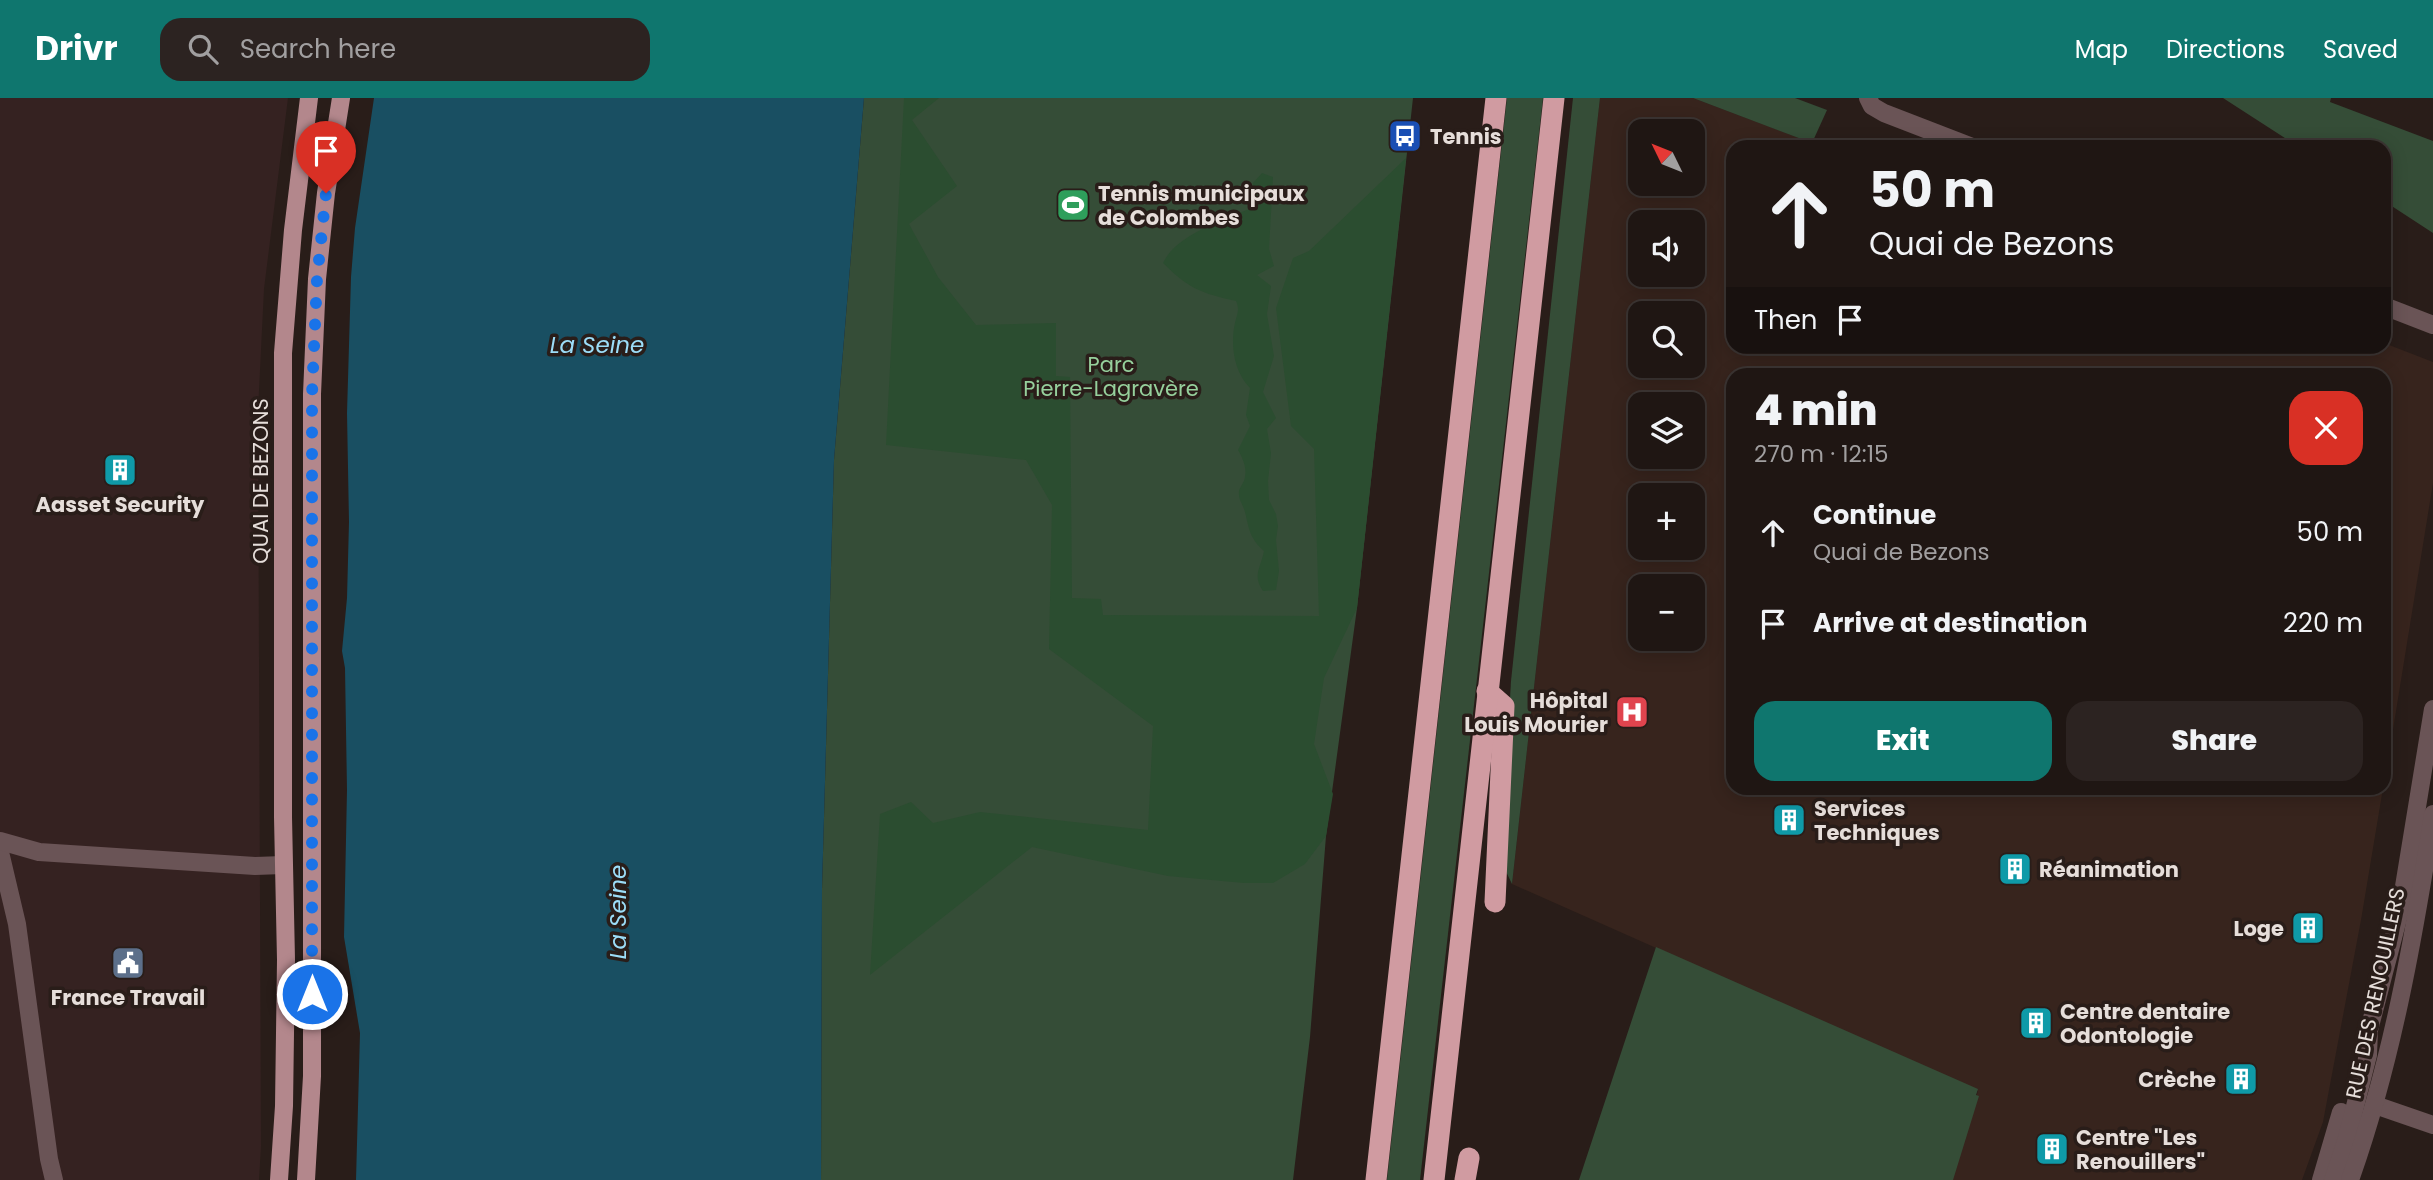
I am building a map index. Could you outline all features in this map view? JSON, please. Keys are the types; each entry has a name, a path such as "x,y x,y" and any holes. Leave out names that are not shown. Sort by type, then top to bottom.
{"highway":[{"path":"1376,1180 1496,98"},
{"path":"1434,1180 1554,98"},
{"path":"1487,691 1504,706 1495,902"},
{"path":"1465,1180 1469,1158"}],"main road":[{"name":"QUAI DE BEZONS","path":"279,1180 284,1106 286,960 283,865 283,353 293,230 309,98"},
{"path":"306,1180 312,1076 312,912 308,860 312,798 312,408 317,279 326,193 341,98"},
{"path":"283,865 308,860"}],"street":[{"path":"1868,98 1872,106 1884,113 1954,140"},
{"path":"2391,309 2433,326"},
{"name":"RUE DES RENOUILLERS","path":"2333,1180 2368,1055 2369,1030 2400,911 2433,709"},
{"name":"RUE DES RENOUILLERS","path":"2350,1180 2375,1105 2417,922 2433,814"},
{"path":"0,841 39,852 255,866 283,865"},
{"path":"0,852 17,924 54,1180"},
{"path":"2384,965 2402,988"},
{"name":"RUE DES RENOUILLERS","path":"2321,1180 2354,1061 2369,1030"},
{"path":"2357,1099 2433,1125"}],"shaded area":[{"path":"0,98 288,98 264,289 258,411 259,1180 0,1180"},
{"name":"Hôpital Louis Mourier","path":"1600,98 1693,98 1804,140 1726,140 1726,354 2391,354 2391,346 2433,362 2433,483 2391,742 2391,368 1726,368 1726,795 2382,795 2323,1122 2302,1180 1952,1180 1978,1091 1512,884"}],"green space":[{"name":"Parc Pierre-Lagravère","path":"864,98 1413,98 1357,608 1326,836 1310,1037 1293,1180 821,1180 822,889 834,460"},
{"path":"904,98 939,98 912,120 957,186 909,224 938,277 976,325 1056,323 1056,376 1070,377 1072,598 1101,599 1103,615 1319,616 1314,449 1291,426 1276,308 1293,258 1309,251 1406,158 1357,608 1324,678 1314,744 1333,794 1326,836 1305,864 1273,883 1168,876 1032,847 870,975 880,814 911,802 933,823 980,812 1148,830 1153,726 1049,649 1052,505 1026,460 886,445"},
{"path":"1507,98 1543,98 1420,1180 1387,1180"},
{"path":"1573,98 1600,98 1512,884 1501,861 1511,681"},
{"path":"1693,98 1795,98 1827,110 1813,140 1804,140"},
{"path":"2223,98 2331,98 2330,102 2433,141 2433,233 2391,206 2391,140 2288,140"},
{"path":"1262,173 1273,177 1269,249 1274,266 1257,275 1271,286 1267,314 1274,356 1263,392 1276,418 1267,429 1271,453 1268,481 1269,500 1278,526 1276,540 1279,571 1276,590 1263,591 1258,581 1258,571 1264,551 1251,533 1239,494 1245,473 1244,462 1238,450 1250,426 1246,415 1250,388 1240,374 1235,358 1233,340 1237,304 1236,301 1196,289 1163,263 1169,253 1188,237 1249,209 1253,183"},
{"path":"1656,947 1978,1089 1976,1095 1979,1096 1953,1180 1579,1180"}],"water":[{"name":"La Seine","path":"374,98 864,98 834,460 822,889 821,1180 356,1180 360,1033 344,937 347,790 345,668 342,651 347,598 349,522 347,413 351,277 355,228"}],"place":[{"name":"Tennis","path":"1405,136"},
{"name":"Tennis municipaux de Colombes","path":"1073,205"},
{"name":"Aasset Security","path":"120,470"},
{"name":"Hôpital Louis Mourier","path":"1632,712"},
{"name":"Services Techniques","path":"1789,820"},
{"name":"Réanimation","path":"2015,869"},
{"name":"Loge","path":"2308,928"},
{"name":"France Travail","path":"128,963"},
{"name":"Centre dentaire Odontologie","path":"2036,1023"},
{"name":"Crèche","path":"2241,1079"},
{"name":"Centre \"Les Renouillers\"","path":"2052,1149"}],"route":[{"path":"312,994 312,394 317,279 326,193"}]}
